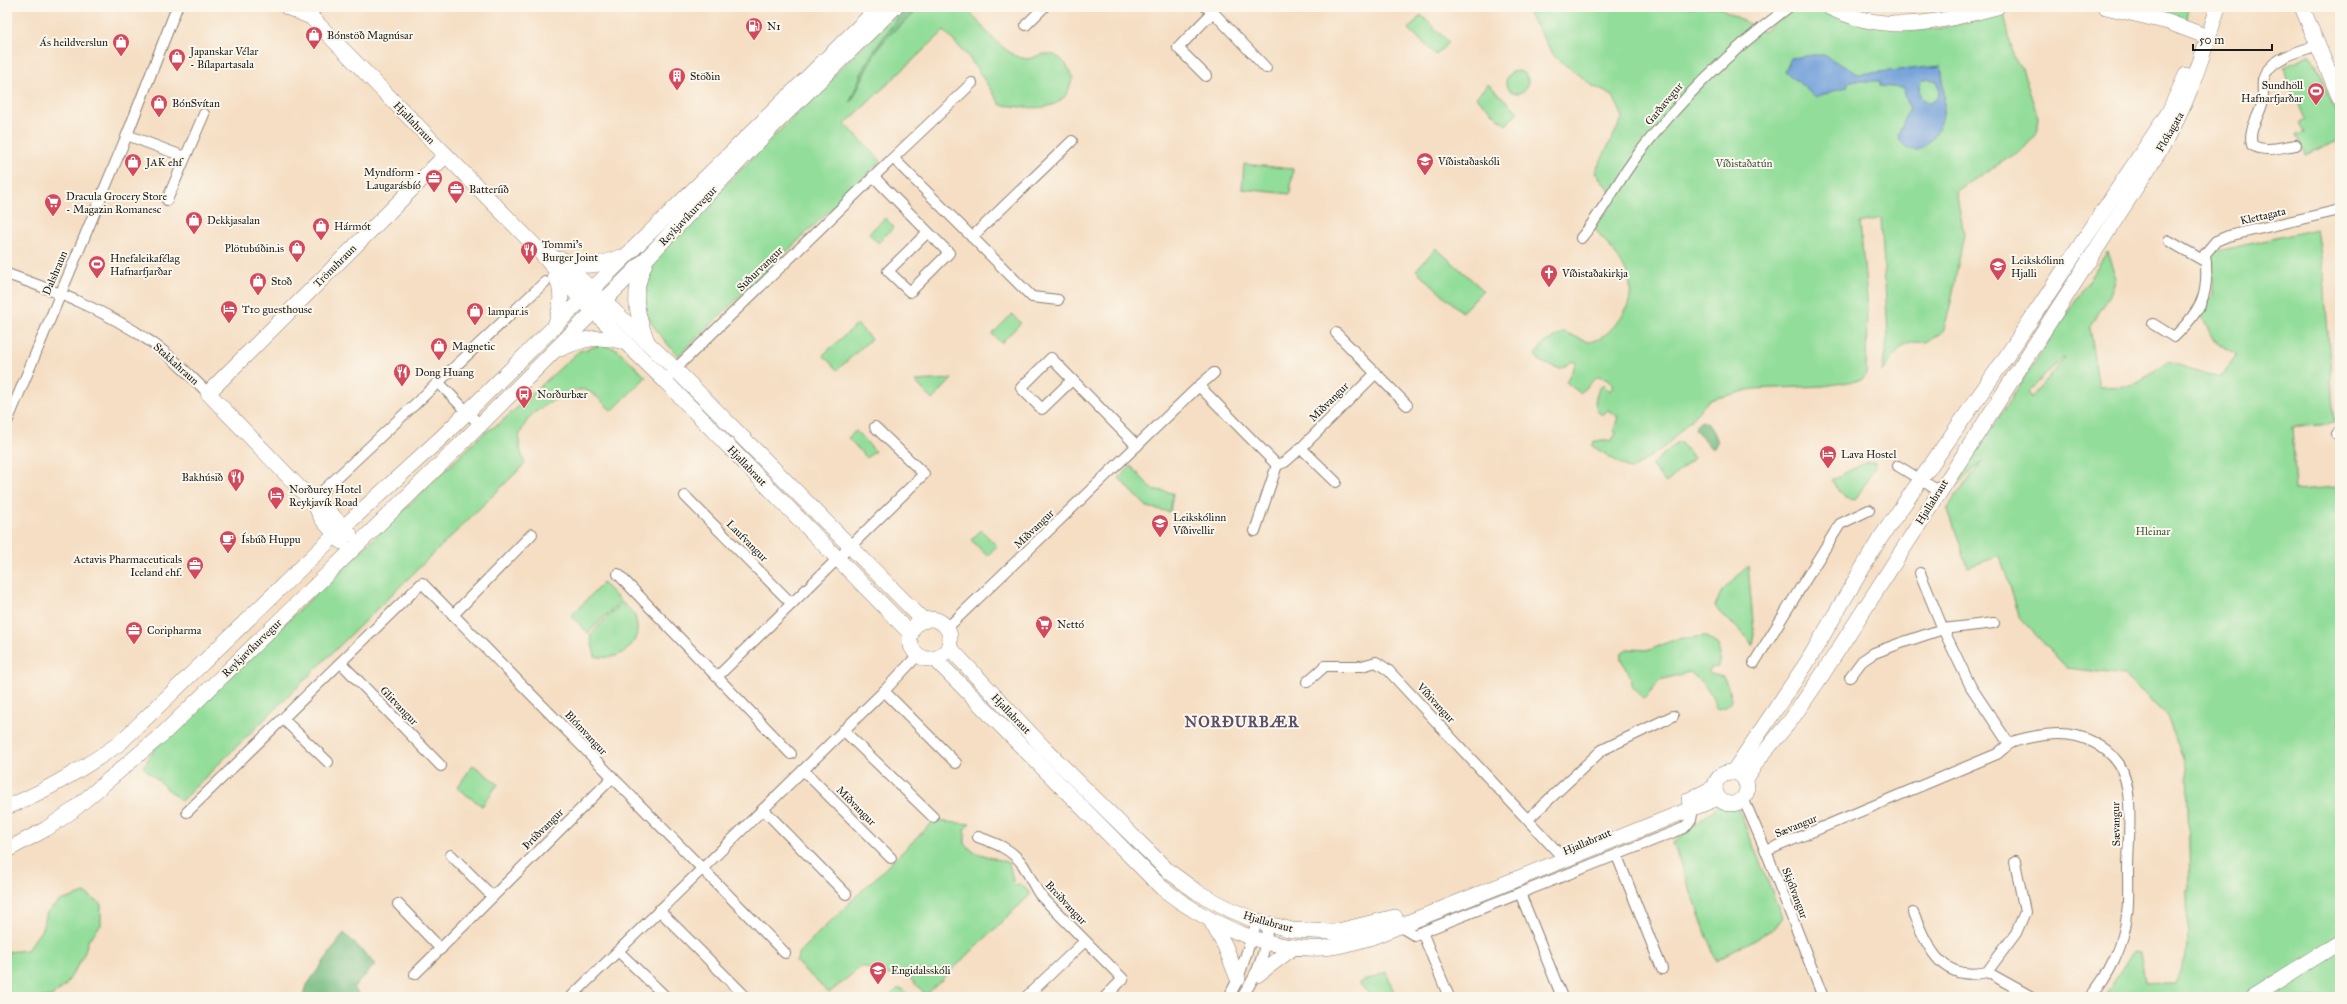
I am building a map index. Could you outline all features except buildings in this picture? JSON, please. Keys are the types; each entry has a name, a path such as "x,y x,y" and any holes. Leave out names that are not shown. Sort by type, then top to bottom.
{"main road":[{"name":"Hjallahraun","path":"287,7 313,12 446,155 585,295"},
{"name":"Reykjavíkurvegur","path":"7,807 34,796 90,764 120,743 340,531 442,437 466,410 556,324 879,7"},
{"name":"Reykjavíkurvegur","path":"7,850 46,828 114,777 165,732 480,425 647,258 771,128 895,7"},
{"path":"1830,7 1855,18 1894,25 1919,25 1967,10 1997,7"},
{"path":"2106,7 2168,22 2203,35"},
{"path":"2203,35 2207,7"},
{"path":"2203,35 2218,7"},
{"path":"2302,7 2340,99"},
{"name":"Flókagata","path":"2109,215 2178,121 2196,78 2203,35"},
{"name":"Trönuhraun","path":"208,393 446,155"},
{"name":"Hjallabraut","path":"1739,776 1779,706 1879,540 2006,357 2109,215"},
{"name":"Hjallabraut","path":"1739,776 1757,761 1791,720 1822,675 1939,491 2083,273 2109,215"},
{"path":"548,257 573,264 592,266 627,254"},
{"path":"548,257 560,287 562,299 556,324"},
{"path":"647,258 638,281 636,307 648,344"},
{"name":"Hjallabraut","path":"585,295 598,307 648,344 675,369 924,621"},
{"name":"Hjallabraut","path":"598,307 626,343 664,380 911,634"},
{"path":"552,353 586,339 604,337 626,343"},
{"name":"Stakkahraun","path":"208,393 312,501 329,512 340,531 355,548"},
{"path":"932,620 941,622 947,628 950,638 948,647 945,652 935,659 929,659 918,655 912,648 911,634 917,624 932,620"},
{"name":"Hjallabraut","path":"948,647 1036,739 1167,870 1197,892 1216,903 1263,922 1292,930 1334,932 1383,922 1693,808 1717,792"},
{"name":"Hjallabraut","path":"935,659 1146,873 1177,899 1210,919 1259,939 1294,947 1319,949 1344,945 1372,937 1397,925 1563,856 1699,796 1717,792"},
{"path":"1723,774 1739,776 1747,788 1743,798 1734,804 1728,804 1717,792 1716,782 1723,774"},
{"path":"1210,919 1225,946 1238,979"},
{"path":"2252,997 2340,942"},
{"path":"1257,975 1294,947"}],"street":[{"name":"Dalshraun","path":"7,422 127,135 177,7"},
{"path":"1026,25 1044,7"},
{"name":"Garðavegur","path":"1581,238 1638,154 1684,98 1738,47 1789,7"},
{"path":"1206,76 1178,48 1210,10 1266,68"},
{"path":"2296,145 2265,150 2252,145 2249,136 2262,104 2263,81 2270,66 2284,57 2318,45"},
{"name":"Suðurvangur","path":"664,380 873,176 972,83"},
{"path":"167,200 204,114"},
{"path":"127,135 185,157"},
{"path":"972,237 1072,141"},
{"path":"893,158 1032,297 1058,300"},
{"path":"873,176 949,253 910,292 888,271 928,232"},
{"name":"Klettagata","path":"2153,324 2174,337 2198,311 2206,285 2205,254 2216,241 2228,236 2340,210"},
{"path":"2169,241 2206,262"},
{"name":"Stakkahraun","path":"7,274 60,293 112,317 152,343 208,393"},
{"path":"312,501 545,282"},
{"path":"1336,333 1407,405"},
{"path":"1072,380 1042,409 1021,388 1051,358 1137,446"},
{"name":"Miðvangur","path":"947,628 1214,373"},
{"name":"Miðvangur","path":"1277,465 1285,462 1301,448 1375,374"},
{"path":"439,383 480,425"},
{"path":"1199,386 1277,465 1255,530"},
{"path":"717,676 852,547 924,474 875,427"},
{"path":"1301,448 1336,482"},
{"path":"1898,466 1939,491"},
{"name":"Laufvangur","path":"685,496 792,604"},
{"path":"1754,663 1840,524 1869,510"},
{"path":"453,615 532,534"},
{"path":"1920,573 1942,629 1971,687 2009,744"},
{"path":"618,574 791,754"},
{"name":"Blómvangur","path":"341,663 422,583 700,869"},
{"path":"1850,677 1862,661 1874,653 1942,629 1994,623"},
{"path":"571,997 700,869 884,691 918,655"},
{"name":"Víðivangur","path":"1307,682 1325,666 1362,666 1376,662 1388,670 1563,856"},
{"path":"187,812 284,720 341,663"},
{"name":"Glitvangur","path":"341,663 440,766"},
{"path":"884,691 956,763"},
{"path":"1528,819 1602,750 1673,716"},
{"path":"284,720 328,762"},
{"path":"843,730 933,817"},
{"name":"Sævangur","path":"1766,851 1962,770 1997,754 2009,744 2051,734 2073,734 2091,741 2108,752 2119,765 2125,777 2129,813 2127,915 2116,954 2106,975 2090,997"},
{"name":"Miðvangur","path":"803,770 891,858"},
{"name":"Þrúðvangur","path":"415,974 612,778"},
{"name":"Skjólvangur","path":"1743,798 1766,851 1823,997"},
{"name":"Hjallabraut","path":"1422,932 1617,856 1684,828 1691,820 1693,808"},
{"path":"763,809 846,894"},
{"name":"Breiðvangur","path":"978,837 1011,851 1023,864 1031,882 1040,895 1123,979 1105,997"},
{"path":"451,855 492,896"},
{"path":"1617,856 1662,969"},
{"path":"1913,913 1928,949 1942,965 1956,972 1974,975 1987,972 2016,932 2025,912 2015,862"},
{"path":"700,869 785,953"},
{"path":"1520,894 1562,997"},
{"path":"398,904 441,949"},
{"path":"659,910 746,997"},
{"path":"1242,997 1257,975 1259,939 1263,922"},
{"path":"1229,997 1259,939 1263,922"},
{"path":"1397,925 1414,935 1422,932 1449,997"},
{"name":"Breiðvangur","path":"1026,997 1085,940"},
{"path":"618,951 666,997"},
{"path":"1987,972 2032,997"},
{"path":"579,989 586,997"}],"green space":[{"path":"902,7 967,7 999,44 1015,55 1028,59 1043,54 1051,54 1060,58 1069,69 1073,78 1068,92 1059,102 1044,107 1035,108 1001,105 968,56 944,31 845,124 881,161 678,356 655,327 648,316 644,305 644,294 647,281 663,248"},
{"path":"905,7 918,7 912,16 892,33 882,44 868,66 853,99 850,102 866,62"},
{"name":"Víðistaðatún","path":"1524,7 1719,7 1763,32 1795,7 1818,7 1836,15 1919,30 1942,28 2004,13 2014,58 2022,69 2038,117 2036,135 2023,149 1956,191 1964,234 1950,307 1943,332 1927,343 1918,342 1906,345 1896,354 1882,372 1888,334 1881,218 1860,223 1867,298 1866,374 1861,380 1824,386 1753,389 1709,400 1667,445 1631,470 1592,446 1595,441 1611,441 1616,434 1614,430 1618,417 1608,410 1602,415 1597,411 1595,401 1599,388 1604,385 1610,391 1613,386 1609,379 1598,376 1580,393 1566,382 1576,363 1573,361 1560,369 1541,362 1535,355 1544,343 1564,332 1588,342 1599,339 1614,326 1625,312 1630,299 1630,286 1627,274 1621,262 1594,228 1616,199 1595,172 1623,117 1613,96 1593,86 1555,57"},
{"path":"2135,7 2189,7 2186,25"},
{"path":"1421,15 1449,42 1436,55 1409,29"},
{"name":"Sundhöll Hafnarfjarðar","path":"2311,55 2340,122 2340,140 2305,155 2297,135 2305,132 2300,122 2305,119 2294,93 2289,90 2284,67"},
{"path":"1513,71 1521,71 1528,78 1528,86 1521,93 1513,93 1506,86 1506,78"},
{"path":"1488,84 1518,112 1506,125 1476,97"},
{"path":"1244,164 1293,169 1290,194 1242,189"},
{"path":"885,218 894,227 878,243 869,233"},
{"name":"Hleinar","path":"2317,229 2324,277 2334,422 2321,425 2292,427 2296,490 2338,487 2337,482 2340,481 2340,575 2336,575 2340,644 2340,997 2105,996 2133,952 2140,953 2145,981 2160,984 2175,984 2188,947 2187,890 2190,889 2187,768 2166,714 2124,675 2067,668 2020,618 2000,556 1968,567 1947,507 1983,461 1952,489 2107,252 2116,278 2109,297 2089,328 2099,387 2131,386 2169,362 2220,378 2236,355 2213,339 2201,315 2213,294 2213,252","holes":["2063,357 2064,358 2031,398 2028,391"]},
{"path":"1436,248 1483,290 1462,312 1416,270"},
{"path":"1012,314 1021,323 1001,343 992,334"},
{"path":"857,324 871,339 837,370 823,355"},
{"path":"601,345 617,349 646,377 612,411 592,394 585,390 580,390 573,391 556,399 533,414 524,426 519,438 520,449 525,464 181,801 143,767 157,746 484,433 499,424 579,351"},
{"path":"952,379 932,400 915,381"},
{"path":"1702,421 1708,424 1717,442 1714,448 1711,448 1695,429 1697,424"},
{"path":"856,431 875,451 867,458 848,438"},
{"path":"1679,441 1694,458 1666,483 1651,465"},
{"path":"1867,462 1874,462 1875,467 1855,500 1845,498 1831,480"},
{"path":"1131,466 1152,489 1173,493 1170,512 1147,507 1119,478"},
{"path":"981,530 997,546 987,556 971,540"},
{"path":"1748,566 1754,633 1752,646 1744,634 1723,616 1715,606 1722,591"},
{"path":"603,583 621,601 588,633 571,616"},
{"path":"622,602 635,617 637,626 633,643 621,654 613,657 595,656 590,635"},
{"path":"1705,636 1718,645 1720,655 1718,667 1711,668 1708,673 1723,677 1730,690 1731,701 1726,707 1716,709 1710,693 1690,672 1660,680 1644,699 1634,689 1628,670 1621,661 1621,653 1627,649 1650,650 1676,639"},
{"path":"473,765 498,784 482,806 457,788"},
{"path":"1718,806 1738,808 1782,917 1773,929 1716,961 1673,843"},
{"path":"934,821 970,824 965,830 965,844 974,852 1009,863 1014,885 1020,884 1031,894 926,995 907,975 884,974 862,966 829,993 796,962 801,950"},
{"path":"85,893 101,904 101,925 89,939 82,959 65,986 51,997 7,997 7,952 27,950 42,929 47,912 60,901"},
{"path":"344,933 376,964 353,988 361,997 303,997 305,988"},
{"path":"1386,972 1396,997 1372,997 1359,983"},
{"path":"897,989 903,989 911,997 889,997"}],"water":[{"path":"1824,55 1858,74 1941,66 1944,102 1941,124 1936,133 1918,150 1908,148 1903,145 1898,136 1909,108 1903,88 1880,86 1880,81 1849,81 1847,87 1815,97 1785,72 1791,58","holes":["1929,79 1937,81 1939,94 1929,103 1921,96 1919,91 1920,85 1922,81"]}],"place":[{"name":"N1","path":"754,41"},
{"name":"Bónstöð Magnúsar","path":"314,50"},
{"name":"Ás heildverslun","path":"121,57"},
{"name":"Japanskar Vélar - Bílapartasala","path":"177,72"},
{"name":"Stöðin","path":"677,91"},
{"name":"Sundhöll Hafnarfjarðar","path":"2316,106"},
{"name":"BónSvítan","path":"159,118"},
{"name":"Víðistaðaskóli","path":"1425,176"},
{"name":"JAK ehf","path":"133,177"},
{"name":"Myndform - Laugarásbíó","path":"434,193"},
{"name":"Batteríið","path":"456,204"},
{"name":"Dracula Grocery Store - Magazin Romanesc","path":"53,217"},
{"name":"Dekkjasalan","path":"194,235"},
{"name":"Hármót","path":"321,241"},
{"name":"Plötubúðin.is","path":"297,263"},
{"name":"Tommi's Burger Joint","path":"529,265"},
{"name":"Hnefaleikafélag Hafnarfjarðar","path":"97,279"},
{"name":"Leikskólinn Hjalli","path":"1998,281"},
{"name":"Víðistaðakirkja","path":"1549,288"},
{"name":"Stoð","path":"258,296"},
{"name":"T10 guesthouse","path":"229,324"},
{"name":"lampar.is","path":"475,326"},
{"name":"Magnetic","path":"439,361"},
{"name":"Dong Huang","path":"402,387"},
{"name":"Norðurbær","path":"524,409"},
{"name":"Lava Hostel","path":"1828,469"},
{"name":"Bakhúsið","path":"236,492"},
{"name":"Norðurey Hotel Reykjavík Road","path":"276,510"},
{"name":"Leikskólinn Víðivellir","path":"1160,538"},
{"name":"Ísbúð Huppu","path":"228,554"},
{"name":"Actavis Pharmaceuticals Iceland ehf.","path":"195,580"},
{"name":"Nettó","path":"1044,639"},
{"name":"Coripharma","path":"134,645"},
{"name":"Engidalsskóli","path":"878,985"}],"district":[{"name":"NORÐURBÆR","path":"1242,722"}]}
